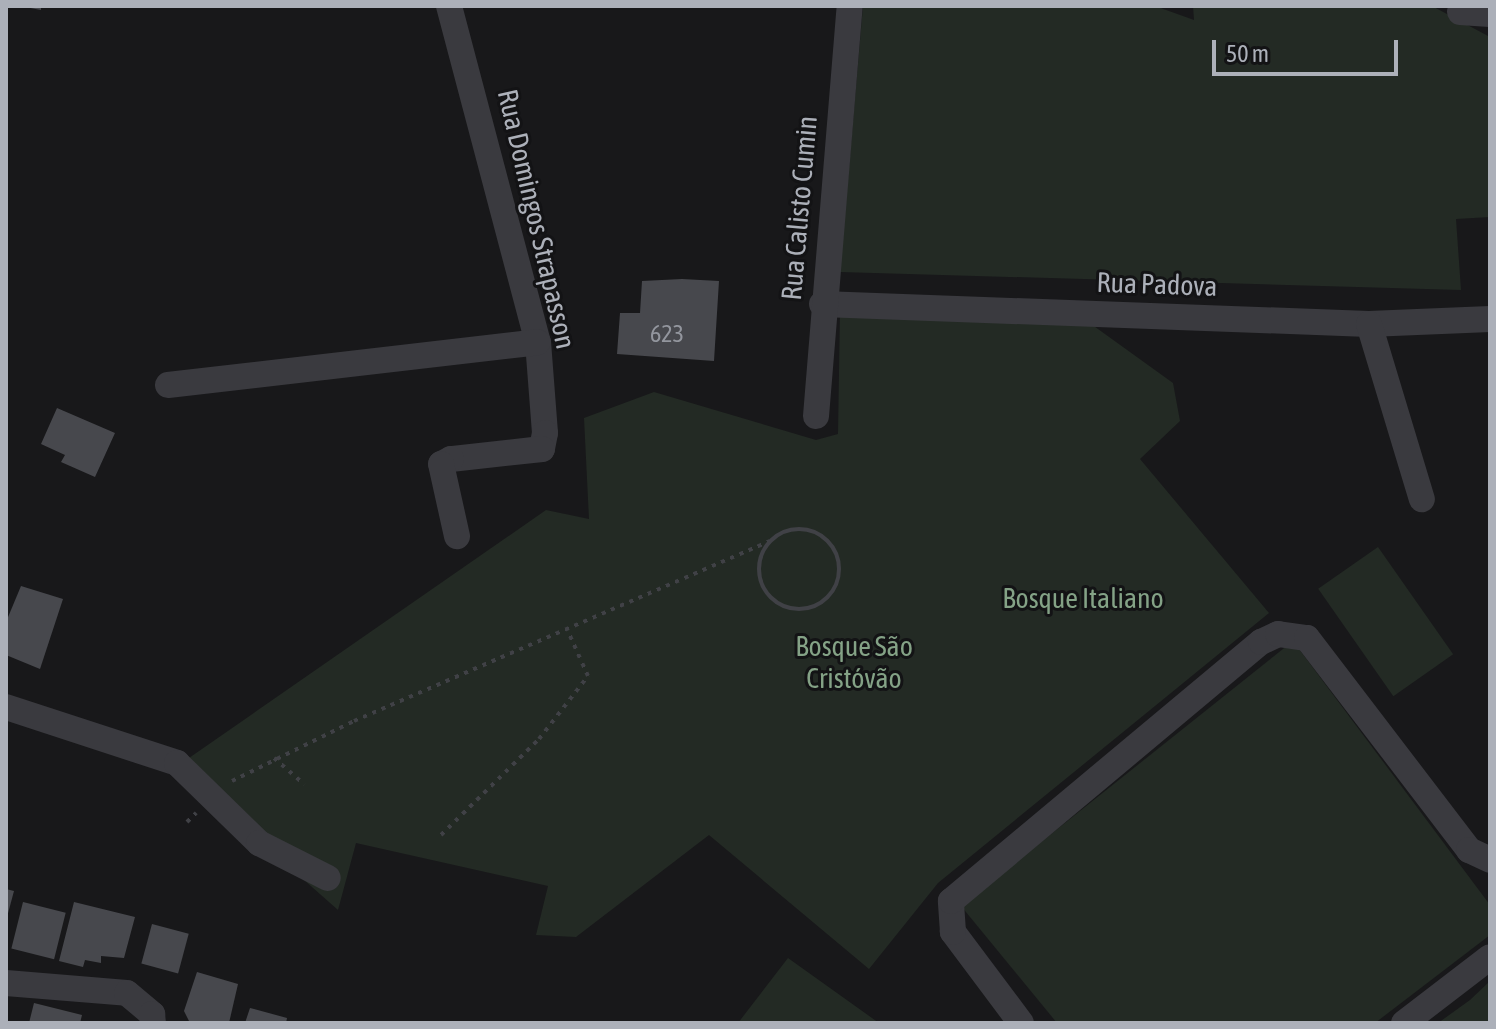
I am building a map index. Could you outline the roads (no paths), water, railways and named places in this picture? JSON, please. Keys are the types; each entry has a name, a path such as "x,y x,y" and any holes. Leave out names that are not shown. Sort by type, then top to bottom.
{"street":[{"name":"Rua Domingos Strapasson","path":"449,6 538,342 545,433 542,449 441,464 457,536"},
{"name":"Rua Calisto Cumin","path":"816,416 822,304 850,6"},
{"path":"1460,12 1490,14"},
{"name":"Rua Padova","path":"822,304 1369,324 1490,319"},
{"path":"1369,324 1422,499"},
{"path":"168,385 538,342"},
{"path":"1021,1023 953,932 951,901 1261,642 1278,634 1307,638 1469,850 1490,860"},
{"path":"6,707 129,744 177,763 209,799 259,843 328,878"},
{"path":"1404,1023 1490,957"},
{"path":"6,983 127,993 152,1014 153,1023"}],"park label":[{"name":"Bosque Italiano","path":"1083,598"},
{"name":"Bosque São Cristóvão","path":"854,662"}]}
